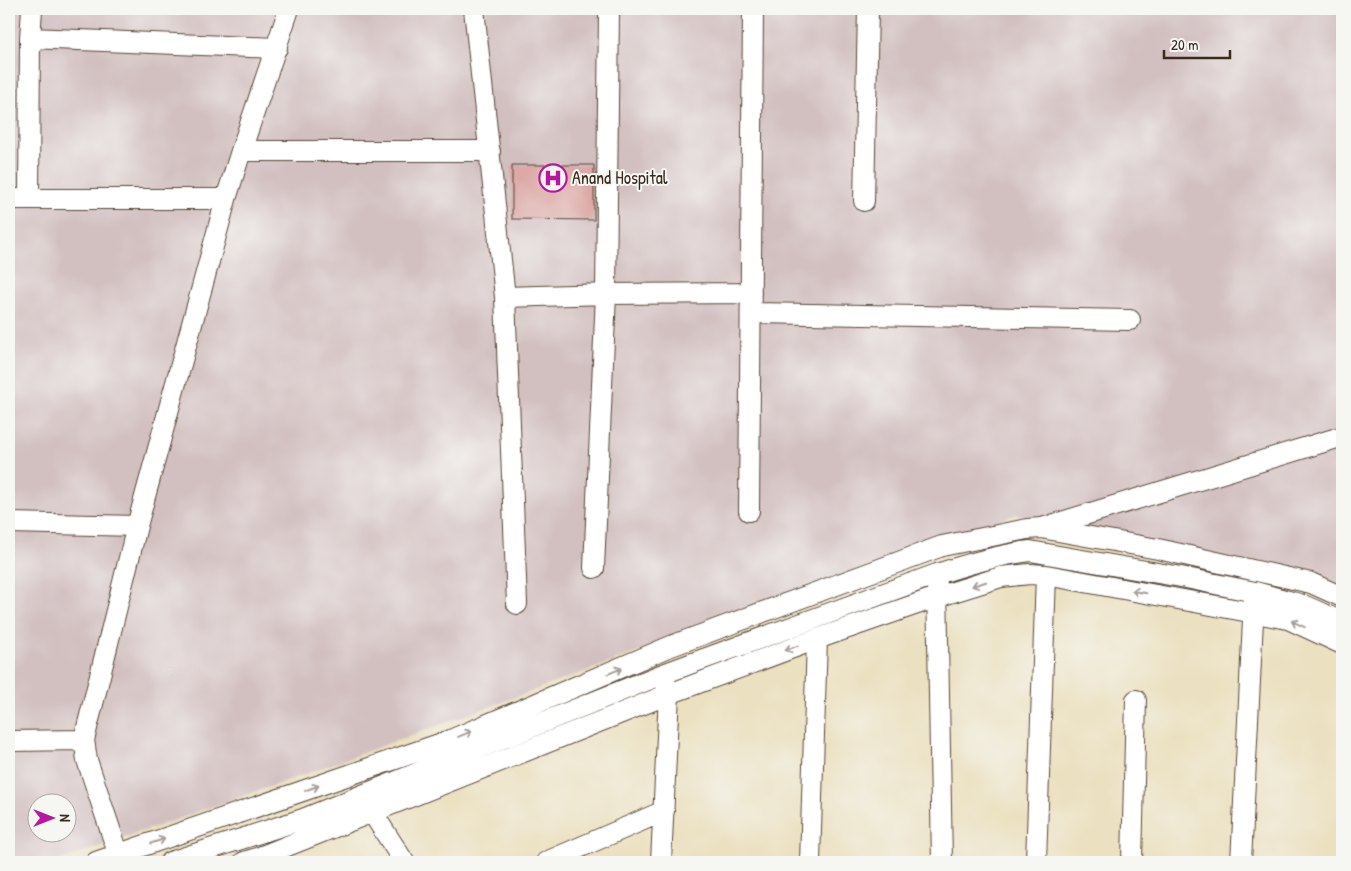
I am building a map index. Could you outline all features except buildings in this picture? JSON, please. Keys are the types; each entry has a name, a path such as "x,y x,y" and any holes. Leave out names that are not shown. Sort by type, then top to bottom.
{"street":[{"path":"32,9 19,199 226,199"},
{"path":"120,858 87,760 84,740 136,526 226,199 289,9"},
{"path":"474,9 505,297 517,604"},
{"path":"594,568 606,294 609,9"},
{"path":"750,511 753,9"},
{"path":"864,201 868,9"},
{"path":"30,38 276,48"},
{"path":"241,151 490,151"},
{"path":"505,297 751,293"},
{"path":"750,313 1130,320"},
{"path":"96,862 120,858 448,741 672,646 942,546 1034,528 1342,438"},
{"path":"9,523 136,526"},
{"path":"1034,528 1030,551 1038,575 1036,862"},
{"path":"1034,528 1158,549 1311,583 1342,597"},
{"path":"252,861 663,674 976,561 1030,551 1181,577 1254,592 1303,605 1342,622"},
{"path":"937,574 942,862"},
{"path":"170,862 303,820 381,802 817,640 937,597 1001,577 1038,575 1288,619 1342,644"},
{"path":"1241,862 1254,592"},
{"path":"810,862 817,640"},
{"path":"661,862 669,694 663,674"},
{"path":"1132,862 1136,700"},
{"path":"9,740 84,740"},
{"path":"382,764 381,802 404,862"},
{"path":"546,862 664,811"}],"shaded area":[{"path":"9,9 1342,9 1342,590 1304,574 1017,514 275,785 55,862 9,862"}],"place":[{"name":"Anand Hospital","path":"553,178"}]}
